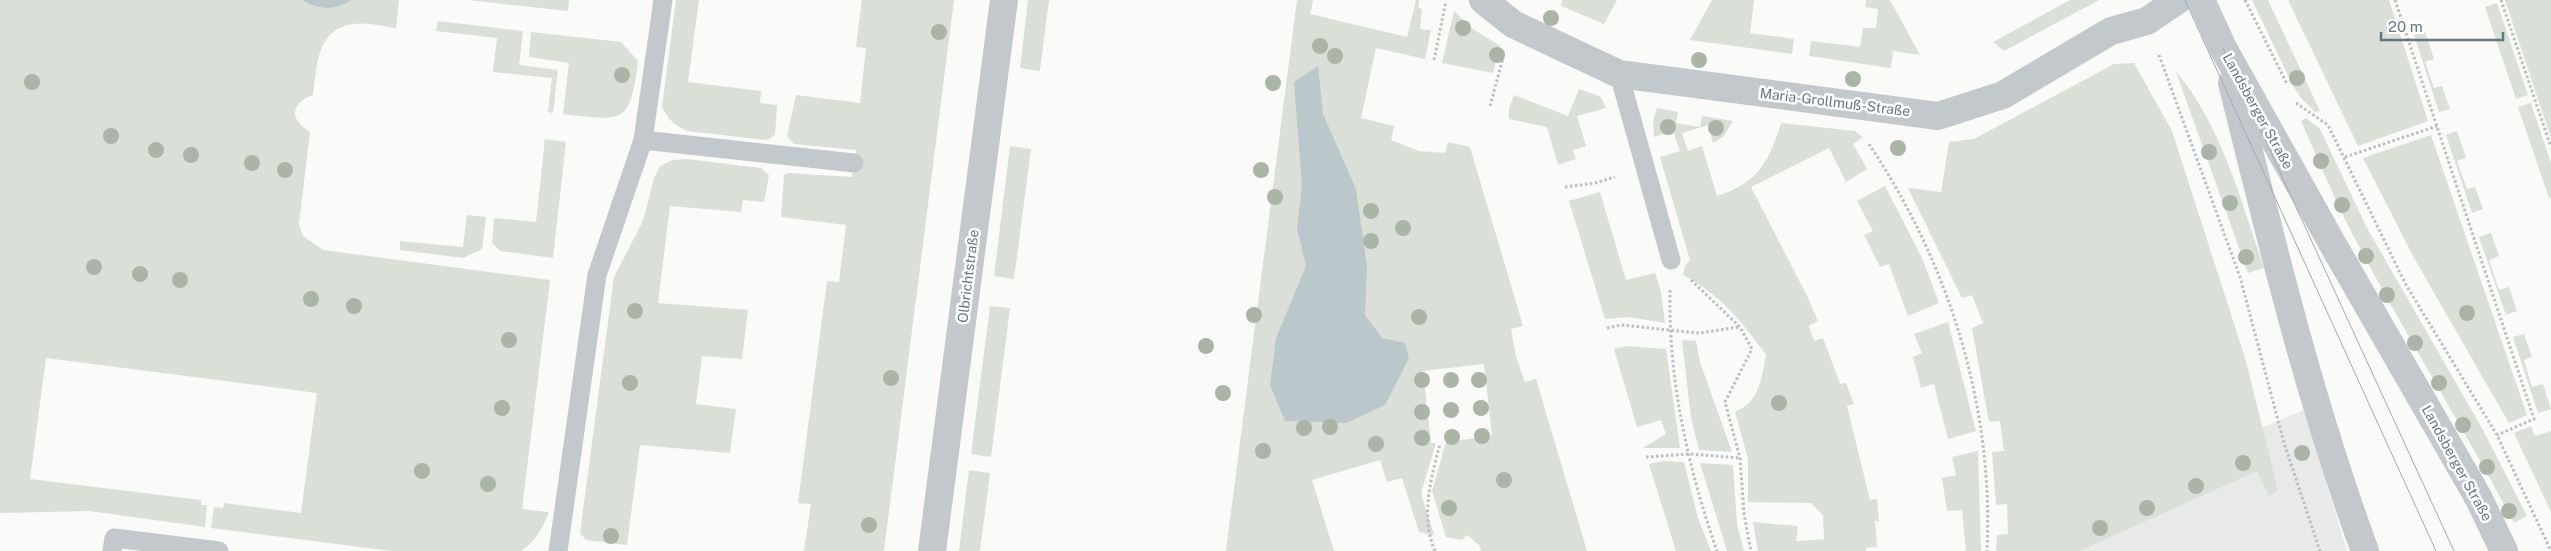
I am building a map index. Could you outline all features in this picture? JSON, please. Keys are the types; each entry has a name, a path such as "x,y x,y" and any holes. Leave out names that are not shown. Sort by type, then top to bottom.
{"street":[{"name":"Olbrichtstraße","path":"932,551 1004,0"},
{"name":"Maria-Grollmuß-Straße","path":"1483,0 1513,24 1619,74 1938,116 2003,95 2111,31 2147,21 2178,0"},
{"path":"2201,0 2223,48"},
{"name":"Landsberger Straße","path":"2223,48 2279,270 2342,488 2365,551"},
{"name":"Landsberger Straße","path":"2223,48 2332,243 2478,496 2504,551"}],"lane":[{"path":"558,551 597,275 643,140 663,0"},
{"path":"1619,74 1671,260"},
{"path":"643,140 854,163"},
{"path":"112,551 114,538 219,551"}],"path":[{"path":"1434,60 1446,0"},
{"path":"2245,0 2288,87"},
{"path":"2395,0 2534,419 2497,435"},
{"path":"2501,0 2551,147"},
{"path":"2147,21 2240,277 2284,443 2320,551"},
{"path":"1490,106 1497,78"},
{"path":"2293,96 2297,105 2328,125 2405,283 2497,435 2551,551"},
{"path":"1843,104 1888,171 1930,253 1958,326 1974,384 1984,441 1987,551"},
{"path":"2345,157 2437,126"},
{"path":"1565,187 1595,183 1645,167"},
{"path":"1671,260 1740,327 1752,349 1724,402 1740,458 1744,514 1751,551"},
{"path":"1671,260 1669,330 1674,378 1699,499 1717,551"},
{"path":"1607,328 1621,325 1699,333 1740,327"},
{"path":"1434,551 1430,541 1428,488 1440,444"},
{"path":"1646,456 1690,454 1740,458"}],"shaded area":[{"path":"0,0 399,0 396,28 374,24 353,24 341,27 325,41 318,62 313,95 300,103 296,107 295,112 299,122 310,132 299,224 303,236 323,250 550,280 522,509 549,512 541,529 531,543 521,551 392,551 211,528 214,507 223,508 224,503 301,513 317,393 46,358 30,479 201,500 201,505 207,505 205,527 89,511 0,513"},
{"path":"302,0 351,0 339,6 326,8 314,6"},
{"path":"467,0 569,0 568,11"},
{"path":"676,0 699,0 688,82 761,91 760,103 777,105 775,135 766,140 687,131 669,119 662,107"},
{"path":"862,0 954,0 884,551 804,551 811,504 798,503 827,281 839,282 846,225 781,217 784,175 788,173 852,177 856,150 794,144 787,136 796,95 860,103 866,48 856,47"},
{"path":"1028,0 1049,0 1040,71 1020,68"},
{"path":"1297,0 1313,0 1310,14 1407,37 1416,0 1419,0 1418,8 1422,9 1420,29 1431,30 1425,59 1376,48 1361,118 1394,126 1391,140 1419,151 1445,153 1448,142 1470,147 1523,326 1511,329 1516,357 1525,382 1536,379 1587,551 1481,551 1479,545 1467,535 1462,540 1446,537 1432,491 1446,442 1492,436 1484,364 1423,371 1431,443 1436,443 1421,493 1434,535 1419,532 1402,478 1387,482 1380,460 1312,480 1334,551 1226,551"},
{"path":"1562,0 1617,0 1604,24 1561,6"},
{"path":"1712,0 1754,0 1750,33 1794,39 1792,54 1690,40"},
{"path":"1866,0 1890,0 1920,55 1893,51 1891,68 1809,56 1811,41 1860,47 1863,28 1876,28 1878,9 1865,7"},
{"path":"2070,0 2099,0 2004,51 1993,42"},
{"path":"2252,0 2268,0 2320,111 2315,112 2301,98 2293,86"},
{"path":"2288,0 2389,0 2428,121 2358,146"},
{"path":"2505,0 2551,0 2551,138"},
{"path":"2497,3 2528,95 2516,99 2485,7"},
{"path":"1454,11 1470,27 1500,46 1493,73 1442,63"},
{"path":"438,21 523,31 519,65 558,70 553,113 548,112 552,78 493,72 497,38 436,31"},
{"path":"531,32 621,42 638,61 635,82 627,108 620,114 611,117 599,118 563,114 569,63 529,57"},
{"path":"2425,32 2434,59 2425,62 2434,88 2442,86 2450,109 2439,112 2414,35"},
{"path":"2134,63 2172,131 2246,361 2278,491 2269,496 2257,471 2079,551 1996,551 1997,535 2008,534 2007,504 1996,505 1992,452 2004,451 2000,421 1989,422 1972,328 1983,323 1972,295 1962,298 1908,188 1941,192 1949,142 1974,139 2114,64"},
{"path":"1318,66 1323,114 1356,189 1367,266 1365,315 1382,338 1405,343 1409,358 1385,405 1346,423 1285,421 1270,385 1276,338 1306,266 1297,228 1302,186 1294,82"},
{"path":"2176,72 2192,92 2218,140 2229,165 2264,268 2248,273"},
{"path":"1579,89 1601,97 1606,108 1577,116 1586,146 1573,150 1576,159 1558,165 1547,127 1509,119 1509,108 1514,95 1568,116"},
{"path":"2531,103 2551,163 2551,197 2549,198 2518,107"},
{"path":"1657,108 1678,112 1676,123 1700,127 1702,116 1733,121 1724,136 1713,143 1708,125 1682,133 1688,151 1702,146 1717,196 1743,184 1760,169 1772,149 1781,123 1855,131 1863,137 1853,144 1867,169 1846,182 1829,148 1751,187 1818,321 1809,326 1814,341 1823,338 1840,384 1846,383 1854,404 1847,406 1870,500 1877,499 1879,521 1875,521 1877,547 1866,548 1866,551 1758,551 1753,522 1798,526 1796,541 1824,539 1823,516 1811,503 1748,502 1748,459 1735,412 1750,402 1758,389 1766,355 1749,331 1729,309 1707,290 1683,275 1685,266 1690,260 1660,157 1680,151 1673,131 1654,137 1653,121"},
{"path":"2306,118 2320,129 2367,228 2483,430 2527,516 2514,523 2353,235 2301,121"},
{"path":"2457,131 2466,158 2457,161 2467,189 2475,187 2483,209 2472,213 2446,135"},
{"path":"2431,135 2527,415 2509,423 2414,258 2363,158"},
{"path":"545,139 566,142 553,258 500,251 492,243 494,218 536,222"},
{"path":"1010,146 1031,149 1014,279 994,276"},
{"path":"686,159 761,168 769,175 764,202 743,200 741,212 670,206 658,303 748,310 742,359 702,356 696,404 736,409 730,453 640,445 627,545 586,540 580,533 614,277 643,221 654,178 660,166 672,160"},
{"path":"1885,186 1922,258 1939,303 1908,316 1889,264 1880,267 1864,235 1873,231 1857,201"},
{"path":"1600,192 1626,280 1655,273 1661,292 1665,323 1628,317 1605,319 1569,201"},
{"path":"467,215 486,217 482,249 463,258 400,250 400,241 463,247"},
{"path":"2491,233 2499,256 2489,260 2499,290 2509,287 2517,311 2506,315 2479,237"},
{"path":"990,306 1010,308 991,457 971,454"},
{"path":"1948,322 1976,431 1948,439 1934,384 1921,388 1913,357 1922,353 1914,334"},
{"path":"2524,334 2532,357 2524,360 2532,387 2543,384 2551,409 2538,413 2513,337"},
{"path":"1682,340 1696,341 1700,362 1732,452 1699,450 1691,418"},
{"path":"1627,346 1666,349 1680,448 1643,448 1666,434 1661,420 1637,427 1614,349"},
{"path":"2304,410 2347,551 2056,551 2054,514"},
{"path":"2531,426 2535,436 2551,431 2551,512 2514,433"},
{"path":"1978,451 1981,551 1966,551 1962,510 1947,511 1942,478 1956,475 1952,457"},
{"path":"1663,461 1684,462 1698,518 1711,551 1676,551 1649,464"},
{"path":"1700,463 1733,465 1737,524 1744,551 1727,551"},
{"path":"969,470 990,473 980,551 959,551"}],"tram line":[{"path":"2185,0 2436,551"},
{"path":"2223,48 2454,551"}]}
